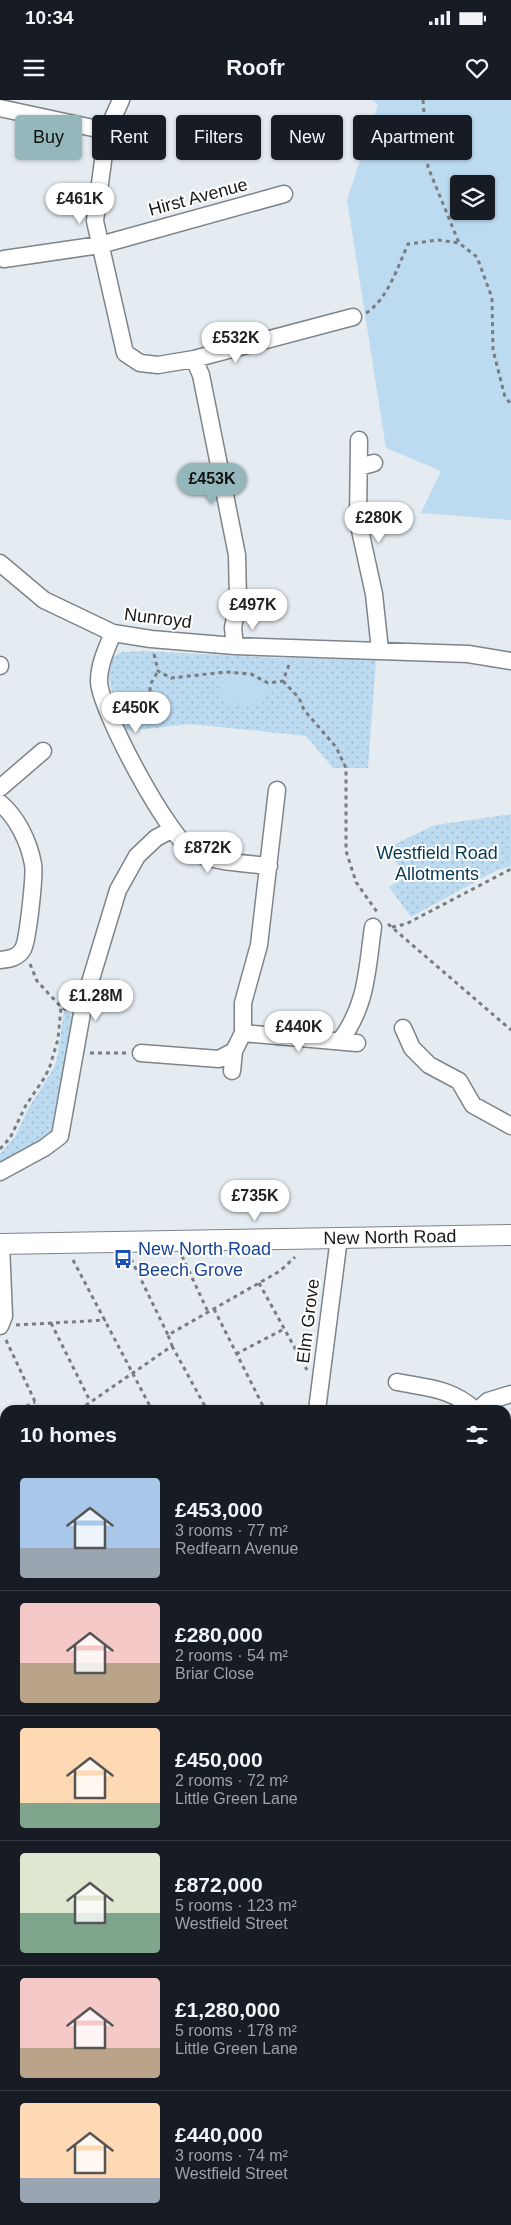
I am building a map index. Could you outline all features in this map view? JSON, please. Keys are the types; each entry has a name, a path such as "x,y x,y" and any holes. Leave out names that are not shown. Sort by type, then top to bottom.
{"main road":[{"name":"New North Road","path":"1,1244 511,1235"}],"street":[{"path":"114,115 121,100"},
{"path":"0,108 92,128"},
{"path":"103,160 95,221 125,353 140,363 158,364 194,358 353,317"},
{"name":"Hirst Avenue","path":"2,257 100,245 284,194"},
{"path":"194,358 202,375 237,556 238,601 233,628 235,646"},
{"path":"359,440 366,465 358,520 374,594 380,650"},
{"name":"Nunroyd","path":"0,562 44,600 113,633 151,639 235,646 468,654 511,661"},
{"path":"113,633 103,657 99,681 107,712 172,830 192,852 214,859 269,866"},
{"path":"0,788 43,752"},
{"path":"232,1071 234,1051 243,1033 243,1003 259,945 277,790"},
{"path":"0,803 6,808 25,837 34,866 28,931 23,949 12,959 0,960"},
{"path":"0,1172 44,1148 60,1136 81,1016 118,890 137,856 156,838 172,830"},
{"path":"340,1041 353,1023 364,994 379,922"},
{"path":"403,1028 412,1048 429,1065 459,1082 473,1105 511,1126"},
{"path":"243,1033 357,1043"},
{"path":"141,1053 218,1060 234,1051"},
{"name":"Elm Grove","path":"318,1405 339,1238"},
{"path":"0,1326 4,1316 1,1244"},
{"path":"397,1382 442,1390 462,1398 470,1405"},
{"path":"483,1405 488,1401 511,1394"}],"path":[{"path":"423,100 428,168 459,243 477,257 492,298 493,350 505,397 511,404"},
{"path":"353,317 362,315 376,304 393,278 408,244 438,240 459,243"},
{"path":"116,729 131,721 150,705 150,685 158,671 151,639"},
{"path":"283,681 290,667 292,647"},
{"path":"158,671 171,678 226,672 251,674 268,683 283,681"},
{"path":"283,681 299,698 304,710 336,746 346,768 346,851 356,882 379,922 392,927 511,1030"},
{"path":"392,927 406,924 511,869"},
{"path":"23,949 38,981 62,1007 81,1016"},
{"path":"0,1149 10,1138 26,1105 36,1093 50,1066 58,1039 62,1007"},
{"path":"75,1053 141,1053"},
{"path":"168,1335 280,1271 313,1238"},
{"path":"174,1241 208,1312"},
{"path":"122,1242 172,1346 204,1405"},
{"path":"64,1243 150,1405"},
{"path":"259,1283 319,1393"},
{"path":"214,1309 262,1405"},
{"path":"36,1405 0,1326 106,1320"},
{"path":"50,1323 90,1401"},
{"path":"236,1354 284,1329"},
{"path":"85,1405 172,1346"},
{"path":"29,1405 35,1402"}],"green space":[{"path":"373,100 511,100 511,520 421,513 441,471 386,448 347,200 360,160 472,160 472,115 375,115 378,105"},
{"path":"142,651 278,658 376,659 368,768 333,768 306,736 191,724 126,731 115,705 108,674 111,658 122,652"},
{"path":"228,673 250,676 259,680 269,688 267,697 257,705 251,706 222,700 221,685 223,678"},
{"name":"Westfield Road Allotments","path":"511,814 511,866 495,871 411,917 389,887 404,878 389,847 435,825"},
{"path":"64,1011 74,1018 53,1129 44,1142 0,1165 0,1154 16,1135 28,1109 54,1068 58,1054"}],"place":[{"name":"New North Road Beech Grove","path":"123,1259"}]}
